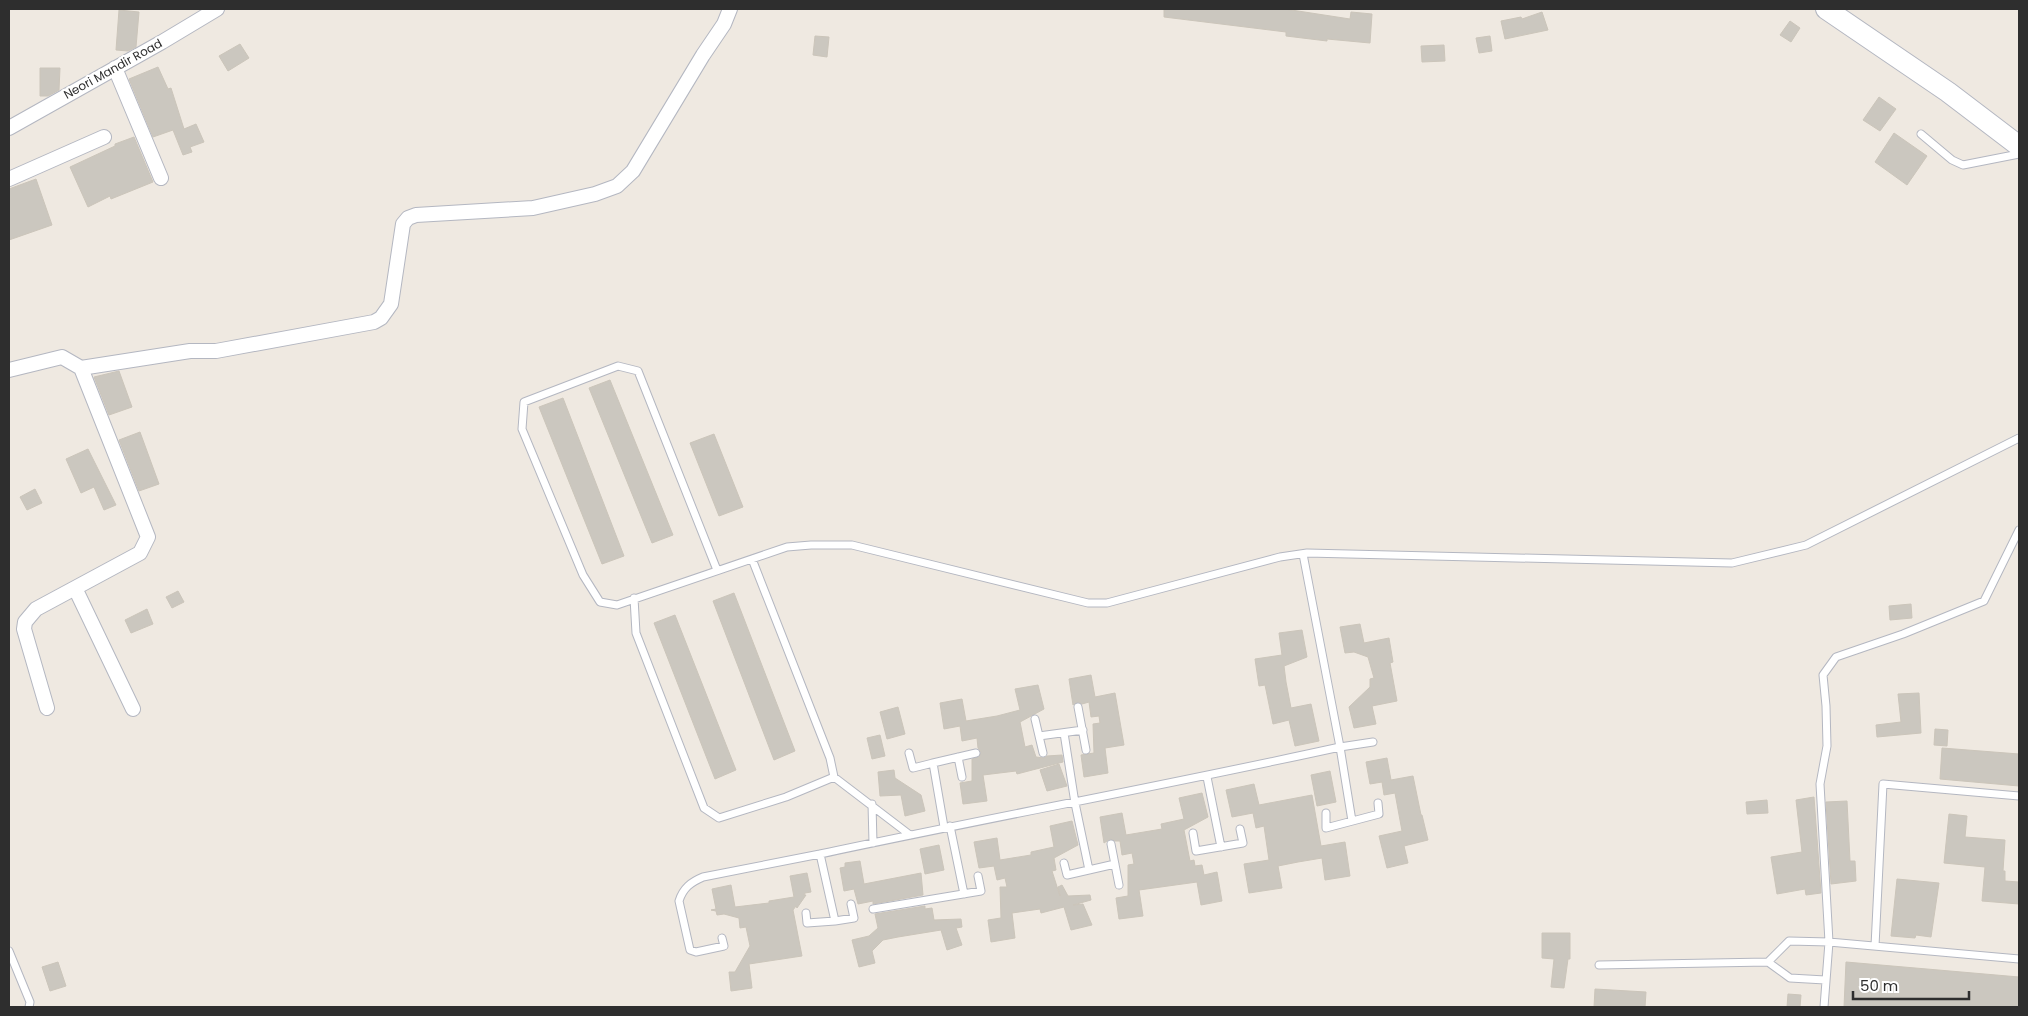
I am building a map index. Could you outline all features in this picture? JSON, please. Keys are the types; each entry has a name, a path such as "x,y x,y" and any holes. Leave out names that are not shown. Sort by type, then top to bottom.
{"street":[{"name":"Neori Mandir Road","path":"9,128 217,9"},
{"path":"81,368 190,352 216,351 374,322 381,318 391,304 403,224 408,218 416,215 533,208 595,194 623,183 633,171 703,55 724,24 730,9"},
{"path":"1826,9 1948,92 2019,146"},
{"path":"115,68 161,178"},
{"path":"9,179 104,137"},
{"path":"9,370 62,357 81,368 148,536 140,553 36,609 25,622 24,628 47,708"},
{"path":"75,588 133,708"}],"lane":[{"path":"1921,134 1952,160 1963,164 2019,154"},
{"path":"718,570 638,371 618,366 524,402 522,429 582,575 600,602 617,605 787,547 811,545 852,545 1088,603 1107,603 1280,557 1303,554 1732,563 1806,545 2019,438"},
{"path":"1824,1007 1829,942 1820,784 1828,746 1822,675 1836,658 1904,634 1984,601 2019,530"},
{"path":"1303,554 1340,747 1352,821"},
{"path":"752,559 830,758 834,777 872,804 910,835"},
{"path":"634,598 636,633 704,808 719,818 786,797 834,777"},
{"path":"1078,707 1086,750"},
{"path":"1035,719 1043,754"},
{"path":"1039,736 1083,730"},
{"path":"1064,733 1075,803 1089,870"},
{"path":"722,938 724,946 696,952 690,950 679,901 681,894 690,883 703,877 947,827 1207,777 1340,747 1373,742"},
{"path":"909,753 913,768 976,753"},
{"path":"958,757 962,777"},
{"path":"933,763 964,894"},
{"path":"1207,777 1221,847"},
{"path":"1875,946 1883,784 2019,796"},
{"path":"1326,813 1326,828 1379,814 1378,803"},
{"path":"872,804 873,843"},
{"path":"1194,833 1196,851 1243,843 1240,829"},
{"path":"1111,844 1119,885"},
{"path":"820,854 835,921"},
{"path":"1064,863 1067,875 1115,864"},
{"path":"873,908 981,891 978,876"},
{"path":"806,914 807,923 854,918 851,904"},
{"path":"1768,962 1788,941 1829,942 2019,958"},
{"path":"9,951 30,1002 29,1007"},
{"path":"1598,964 1768,962 1790,978 1825,980"}],"building":[{"path":"1164,9 1285,9 1350,19 1351,12 1372,14 1370,43 1327,39 1327,41 1286,36 1286,32 1164,17"},
{"path":"119,10 139,12 136,47 128,51 116,50"},
{"path":"1542,12 1548,30 1505,39 1501,21 1521,17 1522,19"},
{"path":"1790,21 1800,28 1791,42 1780,35"},
{"path":"815,36 829,37 827,57 813,55"},
{"path":"1490,36 1492,51 1479,53 1476,38"},
{"path":"240,44 249,58 228,71 219,56"},
{"path":"1444,45 1445,61 1422,62 1421,46"},
{"path":"158,67 168,89 171,88 184,129 196,124 204,142 190,147 192,152 183,155 173,130 153,137 129,79"},
{"path":"40,68 60,68 59,90 48,96 40,96"},
{"path":"1879,97 1896,109 1880,131 1863,120"},
{"path":"1894,133 1927,156 1907,185 1875,162"},
{"path":"134,137 153,182 111,199 110,196 88,207 70,167 115,146 115,144"},
{"path":"36,179 52,225 9,240 9,189"},
{"path":"119,371 132,407 109,415 94,377"},
{"path":"610,380 673,535 652,543 589,388"},
{"path":"563,398 624,556 602,564 539,407"},
{"path":"140,432 159,484 139,491 119,440"},
{"path":"714,434 743,507 719,516 690,443"},
{"path":"88,449 116,505 104,510 94,487 81,493 66,459"},
{"path":"35,489 42,503 27,510 20,497"},
{"path":"178,591 184,602 172,608 166,597"},
{"path":"734,593 795,751 774,760 713,601"},
{"path":"1911,604 1912,618 1890,620 1889,606"},
{"path":"147,609 153,624 131,633 125,620"},
{"path":"675,615 736,770 715,779 654,623"},
{"path":"1360,624 1364,643 1389,638 1393,662 1390,663 1397,701 1372,706 1376,724 1354,728 1349,707 1370,687 1370,679 1374,678 1368,657 1354,652 1345,653 1340,627"},
{"path":"1302,630 1307,657 1284,666 1286,682 1291,708 1311,704 1319,741 1295,746 1289,720 1273,724 1265,685 1259,686 1255,659 1282,655 1279,633"},
{"path":"1091,675 1095,697 1115,693 1124,745 1105,748 1108,773 1084,777 1081,755 1094,753 1093,724 1100,723 1099,716 1091,717 1089,702 1082,704 1078,702 1073,705 1069,679"},
{"path":"1038,685 1044,709 1020,722 1025,747 1032,745 1036,757 1044,758 1062,755 1063,762 1017,774 1016,771 983,775 987,801 963,804 960,783 972,781 972,759 979,757 981,752 978,748 977,738 962,741 960,726 944,729 940,703 962,699 966,721 997,716 1020,710 1015,689"},
{"path":"1919,693 1921,733 1877,737 1876,725 1901,722 1898,694"},
{"path":"898,707 905,734 887,739 880,712"},
{"path":"1935,729 1948,730 1947,746 1934,745"},
{"path":"880,735 885,756 872,759 867,738"},
{"path":"1942,748 2019,754 2019,786 1940,779"},
{"path":"1387,758 1391,780 1413,776 1428,840 1404,846 1408,863 1387,868 1379,836 1402,831 1395,793 1384,795 1382,782 1370,784 1366,762"},
{"path":"1059,764 1067,786 1047,791 1040,770"},
{"path":"894,770 895,778 921,795 925,811 905,816 901,795 880,796 878,772"},
{"path":"1330,771 1336,802 1317,806 1311,775"},
{"path":"1254,784 1259,805 1312,795 1321,846 1345,842 1350,876 1325,880 1322,858 1298,862 1278,866 1282,888 1249,893 1244,864 1269,860 1264,826 1256,828 1253,813 1232,817 1226,790"},
{"path":"1202,793 1208,817 1184,830 1190,861 1194,860 1195,866 1202,865 1204,875 1217,872 1222,901 1201,905 1197,882 1139,890 1143,916 1119,919 1116,898 1128,896 1128,865 1134,864 1132,853 1122,855 1120,841 1110,839 1104,843 1100,817 1122,813 1126,835 1162,829 1161,824 1184,819 1179,798"},
{"path":"1814,797 1821,893 1806,895 1805,889 1777,894 1771,857 1802,852 1796,800"},
{"path":"1767,800 1768,813 1747,814 1746,802"},
{"path":"1847,801 1850,861 1855,861 1856,881 1831,884 1826,802"},
{"path":"1949,814 1967,816 1965,837 2005,840 2003,871 2005,871 2005,881 2019,882 2019,904 1982,901 1985,867 1944,863"},
{"path":"1072,821 1078,845 1054,858 1056,870 1052,871 1060,896 1058,887 1062,885 1068,896 1090,895 1091,900 1073,905 1083,904 1092,925 1071,930 1064,907 1041,913 1040,909 1012,913 1015,938 991,942 988,920 1001,918 1000,887 1007,887 1005,878 997,880 994,866 979,868 974,842 997,838 1000,860 1031,855 1031,852 1054,847 1050,826"},
{"path":"939,845 944,870 925,874 920,849"},
{"path":"860,861 864,884 921,873 923,895 873,904 873,901 858,904 854,889 844,891 840,868 845,867 845,863"},
{"path":"807,873 811,892 805,893 804,895 806,895 797,908 796,906 793,910 802,956 749,964 752,988 731,991 729,972 735,972 750,946 746,927 740,928 739,918 724,914 717,915 716,911 711,910 716,909 712,889 731,885 735,907 769,903 769,901 794,897 790,876"},
{"path":"1897,879 1939,883 1931,937 1916,935 1915,938 1891,936"},
{"path":"925,906 925,909 932,908 934,920 961,919 962,927 956,928 962,945 947,950 941,930 883,940 872,951 875,963 859,967 852,940 869,936 878,928 875,914"},
{"path":"1542,933 1570,933 1570,959 1568,959 1564,988 1551,987 1554,959 1542,958"},
{"path":"58,962 66,986 50,991 42,967"},
{"path":"1846,962 2019,977 2019,1007 1844,1007"},
{"path":"1595,989 1646,992 1645,1007 1594,1007"},
{"path":"1788,994 1801,995 1800,1007 1787,1007"}]}
